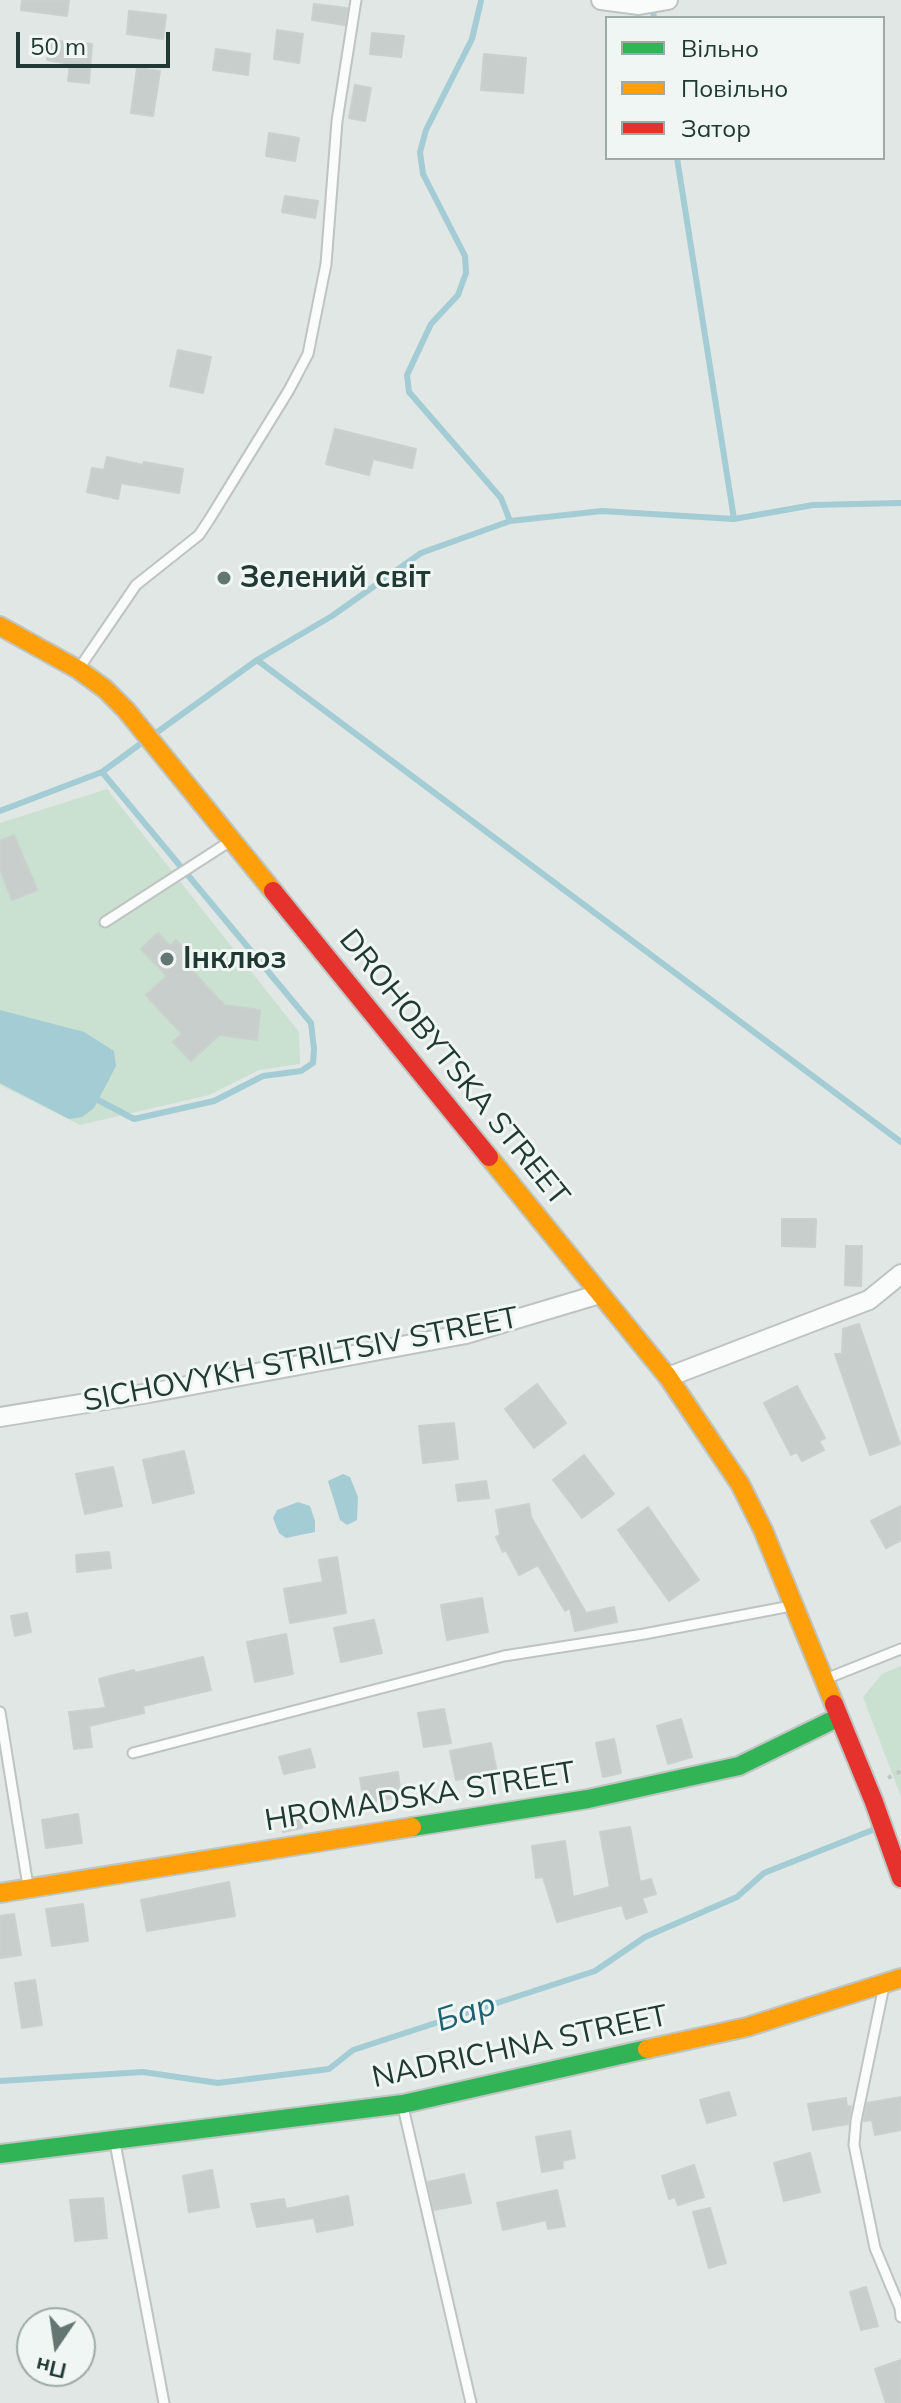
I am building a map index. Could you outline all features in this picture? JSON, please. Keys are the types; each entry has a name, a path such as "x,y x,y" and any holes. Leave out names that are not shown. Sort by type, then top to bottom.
{"street":[{"path":"601,0 639,5 666,1"},
{"name":"DROHOBYTSKA STREET","path":"0,626 79,670 105,689 140,727 668,1377 740,1484 763,1530 874,1802 901,1878"},
{"path":"668,1377 869,1300 901,1274"},
{"name":"SICHOVYKH STRILTSIV STREET","path":"0,1417 149,1393 466,1334 600,1294"},
{"name":"HROMADSKA STREET","path":"0,1893 603,1796 739,1766 839,1717"},
{"name":"NADRICHNA STREET","path":"0,2154 403,2104 747,2027 893,1980"}],"lane":[{"path":"79,670 136,585 199,535 308,354 326,264 337,121 356,0"},
{"path":"105,922 232,840"},
{"path":"133,1753 504,1656 644,1634 795,1605"},
{"path":"825,1679 901,1649"},
{"path":"0,1712 29,1889"},
{"path":"893,1980 856,2121 854,2145 875,2248 901,2317"},
{"path":"403,2104 471,2403"},
{"path":"115,2141 164,2403"}],"green space":[{"path":"107,789 299,1032 300,1064 259,1070 209,1095 80,1125 0,1085 0,823"},
{"path":"901,1666 901,1797 863,1697 882,1674"}],"water":[{"path":"0,1010 84,1032 114,1051 116,1066 94,1108 82,1117 69,1119 0,1083"},
{"path":"343,1474 350,1477 358,1497 357,1520 347,1525 340,1520 328,1481"},
{"path":"298,1502 310,1506 315,1532 286,1538 279,1533 273,1518 277,1510"}],"building":[{"path":"22,0 69,0 67,16 21,10"},
{"path":"314,4 347,8 345,25 312,20"},
{"path":"129,11 166,15 163,39 127,34"},
{"path":"277,30 303,34 299,63 274,59"},
{"path":"372,33 404,36 401,57 370,54"},
{"path":"50,40 92,44 89,83 68,81 70,64 47,60"},
{"path":"216,49 250,54 248,75 213,70"},
{"path":"484,54 526,58 523,93 481,90"},
{"path":"137,68 160,71 153,116 131,113"},
{"path":"355,85 371,88 365,121 349,118"},
{"path":"269,133 299,138 295,161 266,156"},
{"path":"285,196 318,201 315,218 282,212"},
{"path":"178,350 211,357 203,393 170,386"},
{"path":"335,429 416,449 412,468 373,459 369,475 326,464"},
{"path":"107,457 183,469 179,493 121,483 118,499 87,492 92,468 104,470"},
{"path":"14,835 37,890 12,900 0,869 0,841"},
{"path":"158,933 170,946 176,940 192,957 185,963 224,1005 260,1010 257,1040 219,1035 191,1061 173,1042 182,1034 146,995 167,976 141,949"},
{"path":"782,1219 816,1219 815,1247 782,1246"},
{"path":"846,1246 862,1246 861,1286 845,1285"},
{"path":"859,1324 900,1444 870,1455 835,1354 842,1354 843,1329"},
{"path":"537,1384 566,1423 534,1448 505,1409"},
{"path":"797,1386 825,1438 819,1441 824,1450 802,1461 797,1452 791,1455 764,1403"},
{"path":"454,1423 458,1459 423,1463 419,1426"},
{"path":"184,1451 194,1493 153,1503 143,1460"},
{"path":"584,1455 614,1494 582,1518 553,1480"},
{"path":"113,1467 122,1506 85,1514 76,1474"},
{"path":"486,1481 489,1498 458,1501 456,1485"},
{"path":"529,1504 531,1517 586,1613 614,1607 617,1622 575,1631 570,1608 565,1611 538,1565 519,1575 496,1537 500,1535 496,1510"},
{"path":"901,1506 901,1540 886,1548 871,1521"},
{"path":"648,1507 699,1580 669,1601 618,1530"},
{"path":"109,1552 111,1568 77,1572 76,1555"},
{"path":"337,1557 346,1613 290,1623 284,1589 323,1582 319,1560"},
{"path":"482,1598 488,1632 447,1640 441,1605"},
{"path":"27,1613 31,1632 15,1636 11,1616"},
{"path":"374,1620 382,1653 341,1662 334,1628"},
{"path":"286,1634 293,1674 255,1682 247,1642"},
{"path":"203,1657 211,1690 143,1706 144,1713 89,1726 92,1747 74,1749 69,1712 106,1708 99,1679"},
{"path":"444,1709 451,1743 424,1747 418,1713"},
{"path":"681,1719 692,1757 668,1764 657,1726"},
{"path":"614,1739 621,1773 603,1777 596,1743"},
{"path":"491,1743 497,1773 456,1780 450,1751"},
{"path":"310,1749 315,1767 284,1774 279,1757"},
{"path":"398,1772 401,1797 364,1803 360,1778"},
{"path":"78,1814 82,1843 46,1848 42,1820"},
{"path":"300,1814 302,1828 283,1832 280,1817"},
{"path":"630,1827 640,1882 651,1879 656,1894 642,1898 647,1912 626,1919 622,1905 557,1922 543,1877 536,1878 532,1846 565,1841 573,1897 610,1887 600,1832"},
{"path":"229,1882 235,1916 147,1931 141,1900"},
{"path":"83,1904 88,1941 52,1946 46,1909"},
{"path":"14,1914 21,1955 0,1958 0,1916"},
{"path":"35,1980 42,2025 22,2028 15,1983"},
{"path":"729,2092 736,2115 707,2123 700,2100"},
{"path":"901,2097 901,2130 875,2135 872,2120 864,2121 867,2103"},
{"path":"846,2098 847,2107 851,2106 848,2124 813,2130 808,2104"},
{"path":"570,2131 575,2158 562,2161 563,2168 542,2172 536,2137"},
{"path":"810,2153 820,2192 784,2201 774,2163"},
{"path":"694,2165 704,2197 678,2205 675,2197 669,2199 662,2176"},
{"path":"212,2170 219,2207 189,2212 183,2176"},
{"path":"464,2174 471,2203 434,2210 428,2182"},
{"path":"557,2190 565,2226 548,2229 546,2220 503,2230 497,2203"},
{"path":"348,2196 353,2225 317,2232 314,2218 257,2227 251,2204 284,2199 286,2209"},
{"path":"103,2198 107,2238 75,2241 70,2200"},
{"path":"710,2208 726,2263 709,2268 693,2212"},
{"path":"866,2287 878,2326 861,2330 850,2292"},
{"path":"901,2360 901,2403 886,2403 875,2369"}],"waterway":[{"path":"481,1 472,39 426,130 420,152 423,174 465,256 466,273 458,295 431,324 407,375 409,392 501,498 510,521"},
{"path":"652,4 654,16"},
{"path":"677,160 734,519"},
{"path":"156,733 257,660 332,616 421,553 510,521 602,511 734,519 813,505 901,503"},
{"path":"257,660 901,1142"},
{"path":"0,811 102,772 143,742"},
{"path":"98,1100 134,1119 214,1101 263,1076 301,1071 313,1063 314,1049 311,1023 102,772"},
{"name":"Бар","path":"0,2081 143,2072 218,2083 329,2069 353,2050 595,1971 645,1937 737,1897 764,1873 875,1829"}],"traffic: fast":[{"path":"412,1827 588,1799 739,1766 839,1717"},
{"path":"0,2154 403,2104 647,2049"}],"traffic: slow":[{"path":"0,626 79,670 105,689 126,710 273,891"},
{"path":"489,1157 668,1377 740,1484 763,1530 834,1704"},
{"path":"0,1893 412,1827"},
{"path":"647,2049 747,2027 901,1978"}],"traffic: jam":[{"path":"273,891 489,1157"},
{"path":"834,1704 901,1878"}],"place":[{"name":"Зелений світ","path":"224,578"},
{"name":"Інклюз","path":"167,959"}]}
